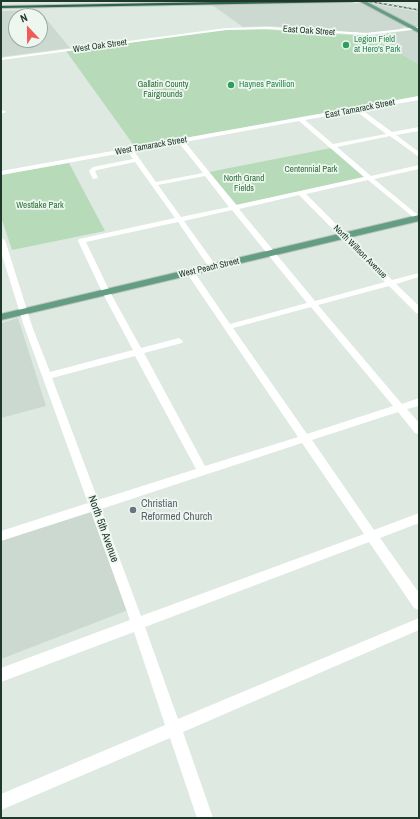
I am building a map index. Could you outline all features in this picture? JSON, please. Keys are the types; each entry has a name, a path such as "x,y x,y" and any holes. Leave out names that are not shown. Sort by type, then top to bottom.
{"highway":[{"path":"1,6 138,1"},
{"path":"29,5 352,1"}],"main road":[{"path":"361,1 417,29"},
{"name":"West Peach Street","path":"1,317 418,219"}],"street":[{"name":"East Oak Street","path":"198,33 226,29 259,28 367,34 417,29"},
{"name":"West Oak Street","path":"1,59 198,33"},
{"name":"East Tamarack Street","path":"301,120 418,99"},
{"path":"357,109 419,155"},
{"path":"301,120 418,219"},
{"name":"West Tamarack Street","path":"1,173 301,120"},
{"path":"332,146 419,129"},
{"path":"180,142 312,304 419,430"},
{"path":"130,150 213,267"},
{"path":"95,178 92,170 95,168 137,160"},
{"path":"202,471 106,292 82,243 85,239 419,167"},
{"path":"154,184 206,174"},
{"name":"North Willson Avenue","path":"301,193 419,311"},
{"name":"North 5th Avenue","path":"1,240 23,312 137,622 205,818"},
{"path":"190,272 419,604"},
{"path":"228,327 419,275"},
{"path":"47,376 179,341"},
{"path":"1,536 419,402"},
{"path":"1,675 137,622 419,518"},
{"path":"1,802 419,624"}],"shaded area":[{"path":"362,3 406,26 397,30 363,33 268,26 243,27 212,5"},
{"path":"367,3 419,12 419,30"},
{"path":"1,11 8,11 8,48 48,48 48,21 70,48 1,57"},
{"path":"412,30 419,34 419,64 368,36"},
{"path":"18,318 46,406 1,418 1,323"},
{"path":"92,509 128,610 1,659 1,537"}],"green space":[{"name":"Gallatin County Fairgrounds","path":"258,29 368,36 419,64 419,96 135,147 66,51 226,30"},
{"path":"331,148 364,177 237,205 209,172"},
{"name":"Westlake Park","path":"69,163 105,231 12,250 1,217 1,175"}],"railway":[{"path":"367,1 419,10"}],"place":[{"name":"Legion Field at Hero's Park","path":"346,45"},
{"name":"Haynes Pavillion","path":"231,85"},
{"name":"Christian Reformed Church","path":"133,510"}],"park label":[{"name":"Centennial Park","path":"311,170"},
{"name":"North Grand Fields","path":"244,184"}]}
